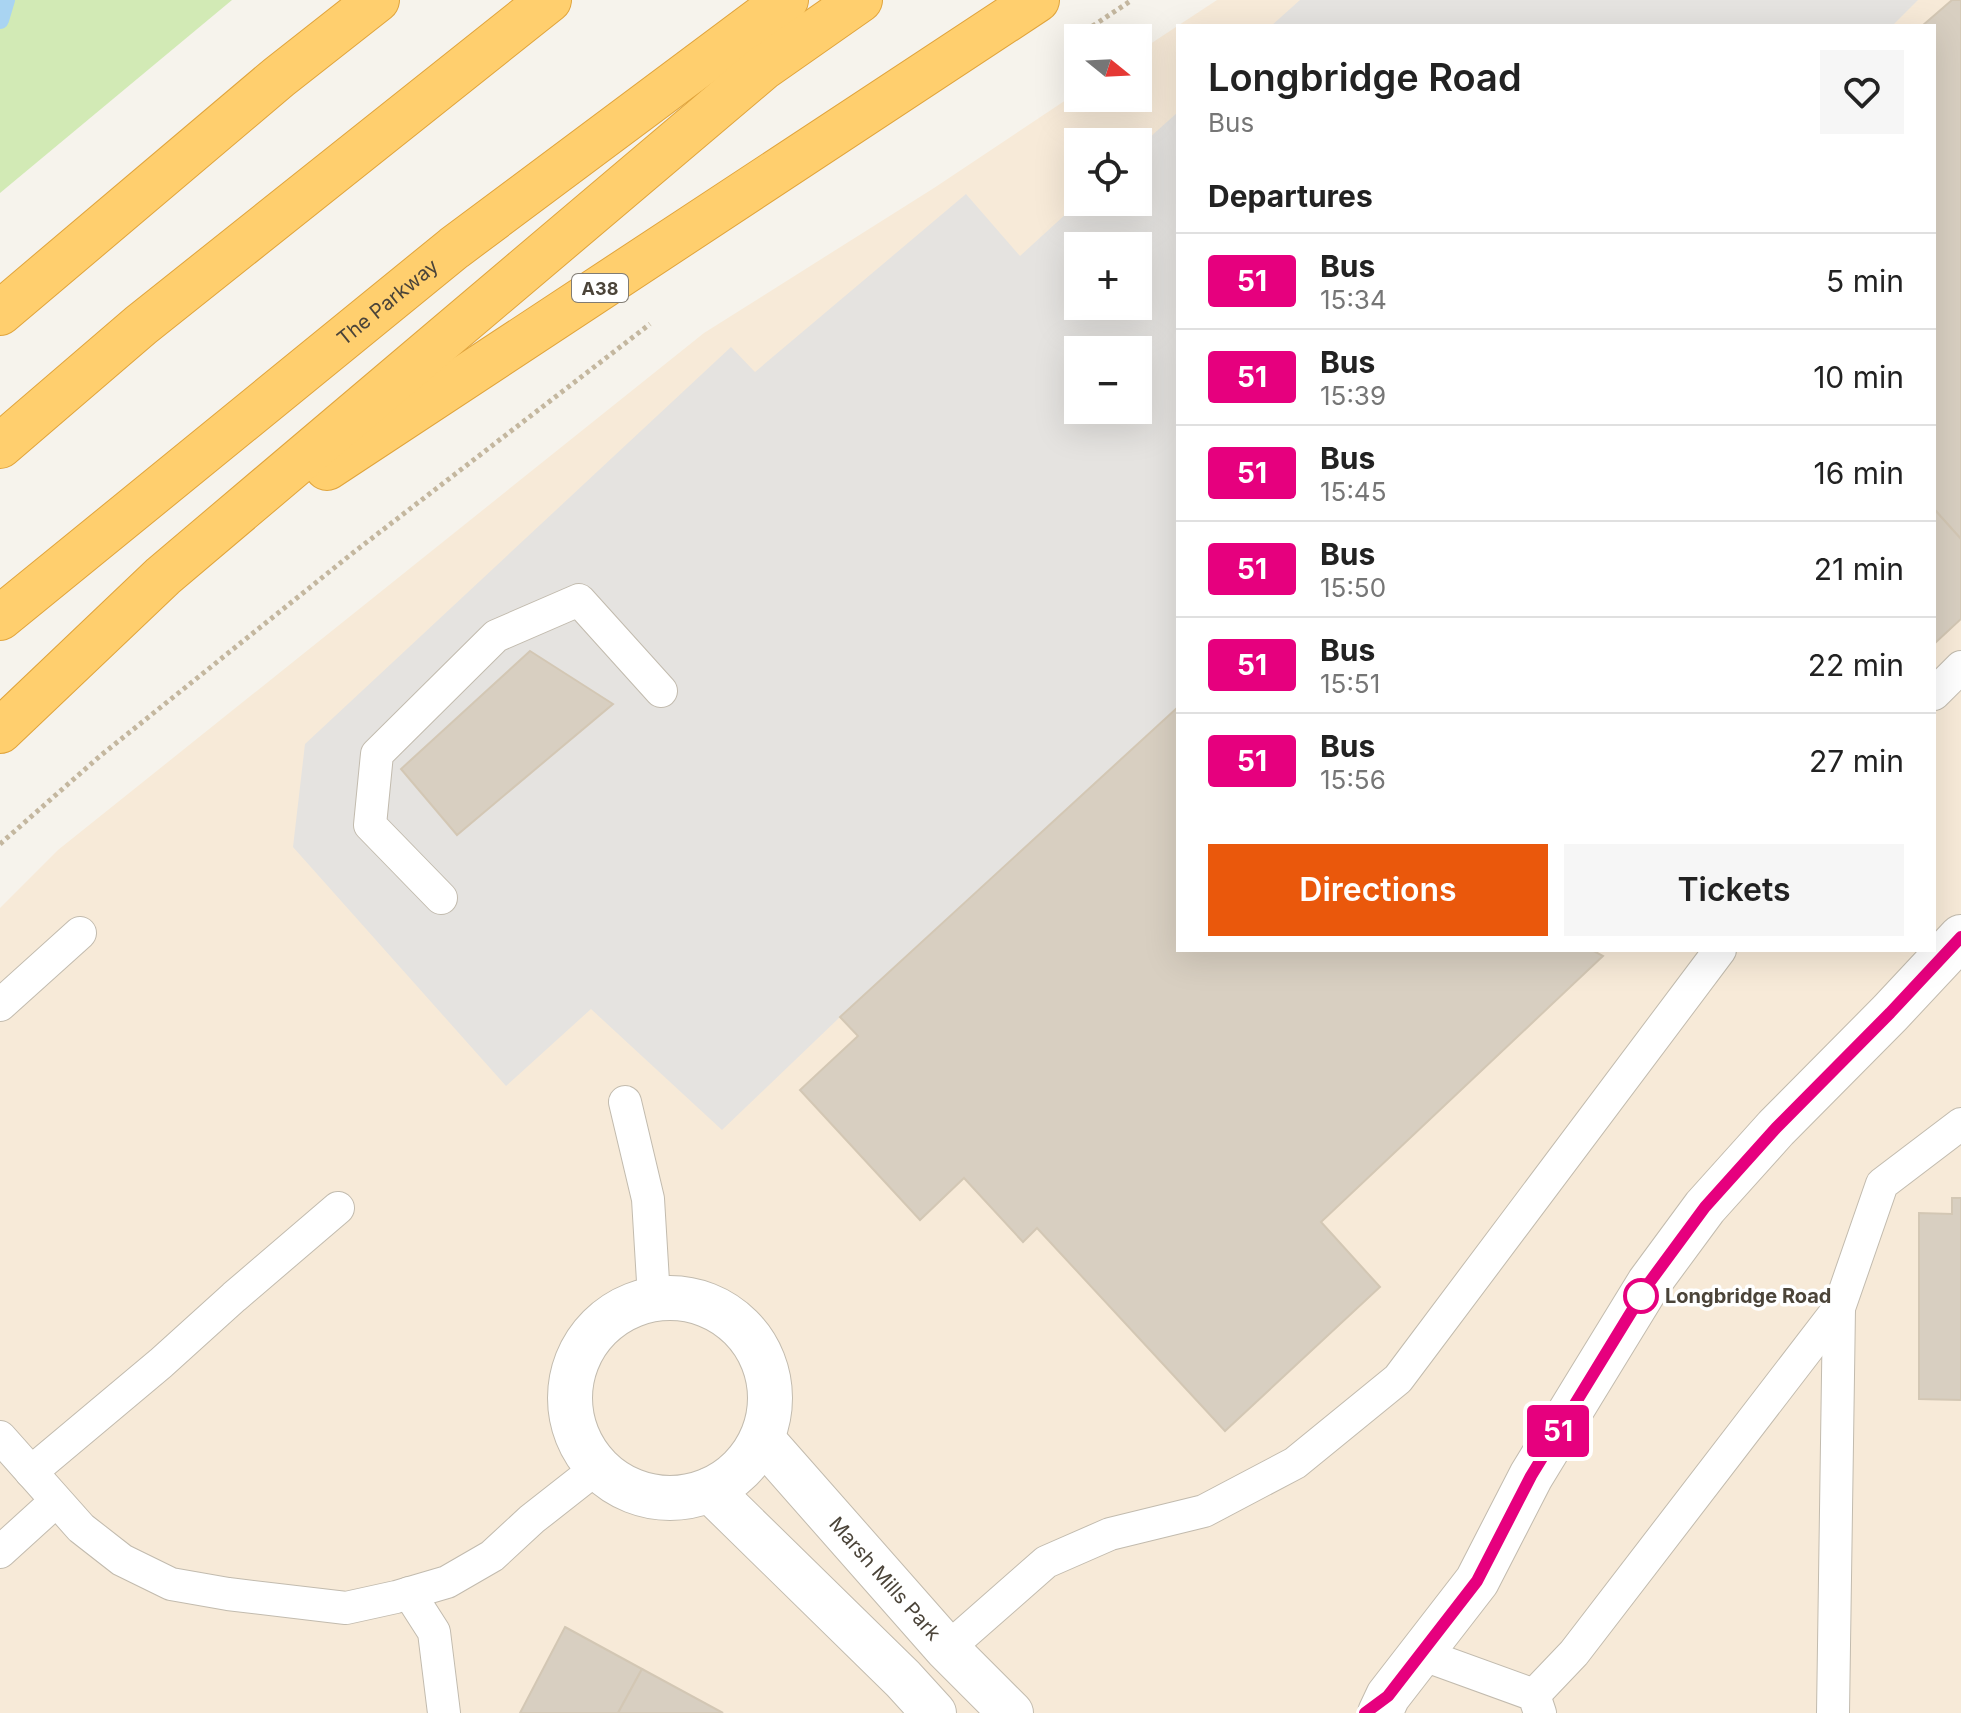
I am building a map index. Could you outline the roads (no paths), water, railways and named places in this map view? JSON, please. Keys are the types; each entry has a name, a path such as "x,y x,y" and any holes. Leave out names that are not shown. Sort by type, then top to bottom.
{"highway":[{"path":"0,313 279,77 377,0"},
{"path":"0,446 141,325 549,0"},
{"name":"The Parkway","path":"0,618 454,248 786,0"},
{"name":"A38","path":"0,731 163,576 763,68 860,0"},
{"name":"A38","path":"163,576 1037,0"}],"street":[{"path":"1378,1707 1477,1581 1531,1476 1649,1283 1705,1207 1776,1128 1961,937"},
{"path":"654,1298 685,1298 714,1307 739,1325 758,1349 769,1378 770,1409 762,1439 749,1460 731,1478 710,1490 681,1498 650,1497 622,1487 597,1468 580,1442 570,1413 571,1381 580,1351 599,1326 625,1307 654,1298"},
{"name":"Marsh Mills Park","path":"762,1439 947,1649 1011,1713"},
{"path":"710,1490 934,1713"}],"lane":[{"path":"441,898 370,825 377,754 496,636 579,600 661,691"},
{"path":"1936,692 1961,667"},
{"path":"0,1005 80,933"},
{"path":"947,1649 1046,1562 1110,1534 1204,1511 1295,1463 1398,1379 1718,952"},
{"path":"625,1102 648,1199 654,1298"},
{"path":"1833,1713 1839,1308 1882,1184 1961,1124"},
{"path":"31,1472 338,1208"},
{"path":"1421,1654 1537,1704 1839,1308"},
{"path":"0,1437 81,1528 122,1560 171,1584 346,1608 447,1582 492,1556 532,1519 597,1468"},
{"path":"0,1552 56,1501"},
{"path":"409,1593 434,1632 444,1713"}],"waterway":[{"path":"0,20 6,0"}],"place":[{"name":"Longbridge Road","path":"1641,1296"}]}
